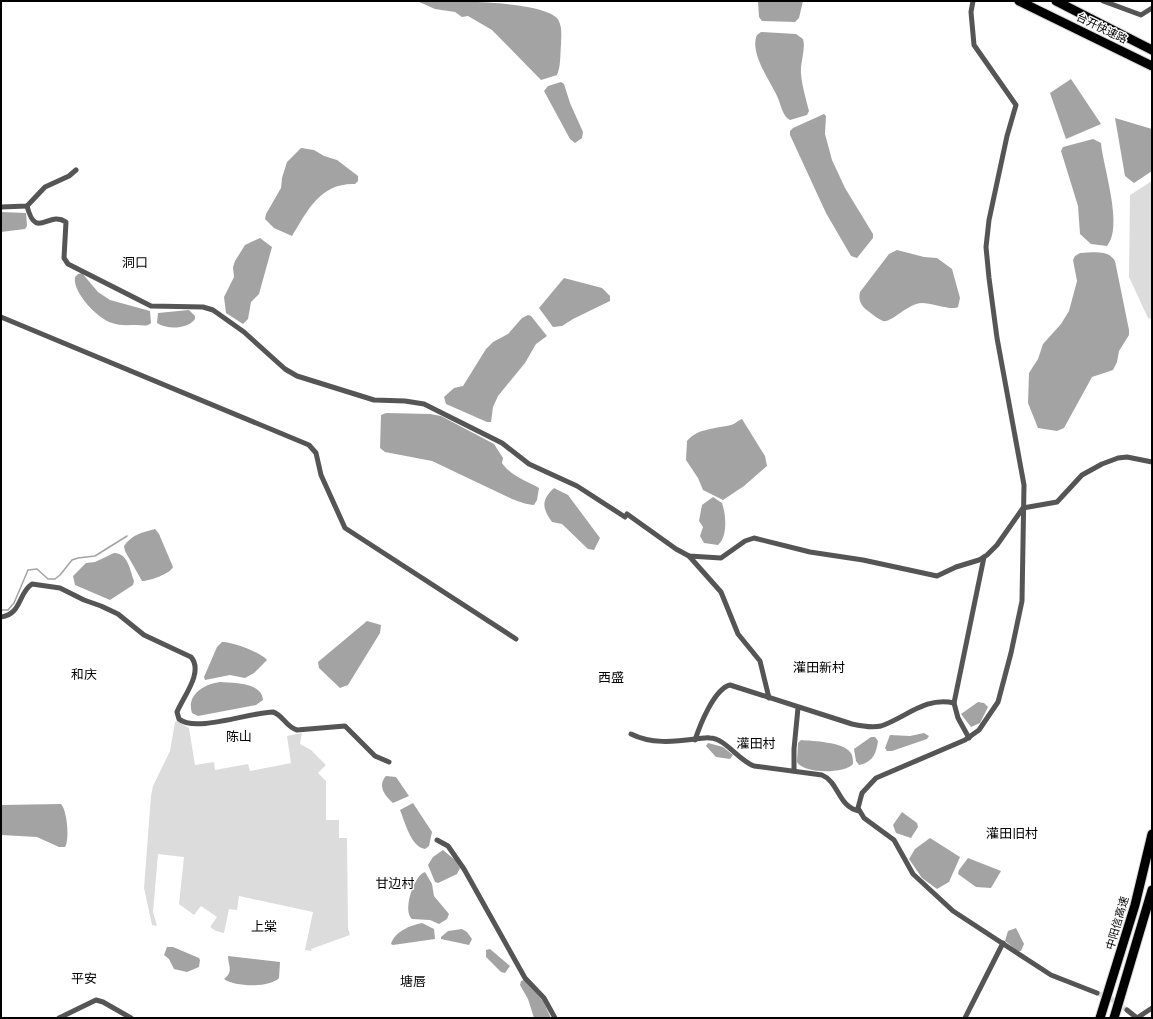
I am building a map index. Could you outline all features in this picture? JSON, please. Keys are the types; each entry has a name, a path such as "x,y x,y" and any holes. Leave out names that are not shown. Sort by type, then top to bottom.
{"highway":[{"name":"台开快速路","path":"1019,1 1152,66"},
{"name":"台开快速路","path":"1056,1 1152,50"},
{"path":"1101,40 1107,26"},
{"name":"中阳信高速","path":"1100,1018 1131,919 1152,834"},
{"path":"1114,1018 1152,890"}],"street":[{"path":"859,812 858,802 862,793 876,778 969,738 983,726 995,708 1002,693 1022,601 1024,482 997,338 986,247 990,213 1007,136 1016,105 974,45 971,12 973,1"},
{"path":"1103,1 1141,15 1152,8"},
{"path":"1,207 27,206 44,186 69,176 76,170"},
{"path":"27,206 30,219 34,222 38,223 58,219 66,222 64,258 68,264 151,306 203,307 213,310 244,332 281,366 297,376 374,400 405,401 424,404 502,443 529,464 577,486 626,515 676,549 689,556 721,592 738,634 760,661 769,698"},
{"path":"1,317 309,445 316,452 321,475 345,528 516,639"},
{"path":"689,556 721,558 745,540 754,538 810,552 863,560 936,576 984,557 998,545 1023,508 1057,502 1082,475 1102,464 1118,458 1127,457 1152,462"},
{"path":"969,738 958,718 954,703 984,557"},
{"path":"1,617 13,613 19,606 25,591 32,584 60,588 114,612 144,635 191,657 194,661 195,670 177,712 179,719 184,723 198,724 273,712 279,715 290,728 297,730 345,726 375,756 389,762"},
{"path":"695,740 701,722 711,704 728,686 852,724 876,726 925,705 949,702 954,703"},
{"path":"794,771 794,749 798,708"},
{"path":"631,734 651,742 711,738 716,739 745,762 754,766 824,776 834,786 846,805 859,812 864,818 894,840 913,874 953,911 1003,944 1036,963 1051,975 1097,993"},
{"path":"437,840 448,846 464,869 525,978 544,998 555,1018"},
{"path":"965,1018 1003,944"},
{"path":"59,1018 96,1000 103,1002 131,1018"},
{"path":"1127,1010 1135,1017 1152,1008"}],"shaded area":[{"path":"417,1 492,3 532,8 547,12 557,18 561,28 560,60 557,75 541,80 492,30 468,16 462,17 455,12 435,9"},
{"path":"758,1 803,1 799,18 795,22 762,21 759,17"},
{"path":"761,32 796,34 803,39 804,47 801,74 809,111 807,115 790,120 783,113 777,96 765,75 758,58 755,42 757,35"},
{"path":"1071,79 1101,124 1066,139 1050,93"},
{"path":"561,82 564,84 570,103 583,132 582,138 575,143 570,139 544,91 548,86"},
{"path":"824,114 826,116 825,134 832,160 845,188 873,234 873,238 857,258 851,256 826,213 790,135 790,131 793,128"},
{"path":"1115,118 1152,129 1152,171 1134,183 1125,176"},
{"path":"1093,139 1101,143 1113,211 1114,225 1112,237 1107,246 1091,244 1080,234 1078,206 1061,151 1063,147"},
{"path":"301,148 314,150 324,156 337,160 358,176 358,181 355,184 343,185 324,193 310,208 292,236 274,228 265,219 266,214 281,188 282,178 287,162"},
{"path":"1152,181 1152,319 1148,318 1129,277 1130,195"},
{"path":"1,212 26,213 27,226 25,229 1,232"},
{"path":"260,238 272,247 259,294 251,302 248,319 243,324 226,313 224,297 234,277 233,267 235,261 245,245"},
{"path":"897,250 924,257 937,258 952,269 960,298 958,307 952,308 926,303 916,304 887,321 877,318 866,309 860,300 860,292 889,254"},
{"path":"1080,253 1104,253 1112,257 1115,261 1129,335 1119,351 1117,362 1113,370 1092,377 1064,428 1057,431 1038,428 1028,403 1029,373 1038,359 1043,344 1061,324 1069,311 1077,281 1073,260 1075,256"},
{"path":"82,273 98,292 110,300 150,311 151,323 144,326 118,325 106,320 93,311 82,297 75,283 75,277"},
{"path":"564,278 602,288 610,296 610,301 562,326 553,327 539,308"},
{"path":"189,310 195,316 195,319 188,325 183,327 166,327 157,323 158,313"},
{"path":"528,315 531,316 547,336 536,344 525,363 498,396 493,407 491,422 487,422 446,404 444,397 454,388 463,386 486,349 493,342 508,334 522,318"},
{"path":"386,413 430,414 441,416 494,444 503,458 502,463 506,468 519,478 539,488 537,500 534,505 523,503 432,461 385,452 380,448 381,415"},
{"path":"742,419 765,456 767,466 744,486 723,500 703,490 698,478 686,460 687,441 702,431 731,425"},
{"path":"554,488 568,495 600,538 594,550 588,549 562,524 552,522 544,505 547,497"},
{"path":"713,497 722,503 725,519 725,531 718,545 704,543 700,536 703,527 699,521 702,505"},
{"path":"155,529 159,534 173,567 164,575 142,581 125,551 124,546 130,539"},
{"path":"114,553 122,556 128,563 134,581 133,585 110,600 75,585 73,576 86,563 95,562"},
{"path":"367,621 381,625 380,633 348,685 340,688 319,668 318,662"},
{"path":"222,642 232,643 246,648 259,654 267,660 254,673 245,678 230,675 205,680 204,677 217,647"},
{"path":"220,682 239,683 252,687 258,690 263,700 256,705 198,716 192,713 191,707 194,696 208,685"},
{"path":"978,702 984,703 988,707 980,723 971,727 961,714"},
{"path":"177,721 189,728 195,765 214,762 215,770 248,764 250,771 291,763 287,736 302,733 300,744 311,750 326,765 318,773 326,781 326,820 339,820 339,838 347,838 348,928 350,935 311,949 312,951 305,950 313,912 239,896 237,910 229,909 224,933 216,931 210,927 217,917 201,906 194,915 179,904 184,857 158,854 153,912 157,926 152,925 144,888 151,796 153,786 170,751 175,722"},
{"path":"924,733 929,736 927,739 892,751 887,751 885,748 890,735 910,736"},
{"path":"871,737 875,737 878,741 875,754 871,760 859,765 856,761 854,749"},
{"path":"801,740 841,746 851,753 853,764 841,770 833,771 815,771 807,769 797,762 798,743"},
{"path":"708,743 723,747 733,755 730,759 716,757 706,746"},
{"path":"386,776 396,777 409,796 393,803 383,791 382,783"},
{"path":"413,803 432,832 429,846 425,849 416,844 412,839 400,810"},
{"path":"61,804 65,812 67,825 67,843 65,847 59,847 37,837 1,835 1,805"},
{"path":"902,812 917,823 918,827 911,838 896,833 893,825"},
{"path":"930,838 960,857 949,882 937,889 922,878 909,859 915,849"},
{"path":"443,850 455,860 460,868 457,874 438,883 435,882 428,865 433,857"},
{"path":"968,858 1001,871 991,888 976,887 958,874 959,870"},
{"path":"425,872 432,884 434,896 449,914 447,919 439,924 430,920 412,919 409,915 409,901 413,886 417,879"},
{"path":"422,923 434,929 435,939 393,945 391,944 399,933 408,927"},
{"path":"1016,928 1024,944 1021,951 1018,951 1005,941 1008,931"},
{"path":"462,929 467,932 472,939 469,945 441,939 441,937 448,931"},
{"path":"167,947 173,947 199,958 199,967 187,972 174,969 169,959 164,955"},
{"path":"490,949 510,966 505,973 501,972 486,957 486,950"},
{"path":"228,956 280,962 279,978 268,984 261,985 244,985 229,982 224,979 230,971"},
{"path":"524,980 543,1001 551,1018 534,1018 528,999 520,985 521,981"}],"waterway":[{"path":"1,610 8,610 14,603 28,570 37,569 48,579 55,579 72,560 95,556 127,536"}],"tunnel":[{"path":"1097,993 1110,998 1127,1010"}],"district":[{"name":"洞口","path":"135,262"},
{"name":"灌田新村","path":"819,667"},
{"name":"和庆","path":"84,674"},
{"name":"西盛","path":"611,677"},
{"name":"陈山","path":"239,736"},
{"name":"灌田村","path":"756,743"},
{"name":"灌田旧村","path":"1012,833"},
{"name":"甘边村","path":"395,883"},
{"name":"上棠","path":"264,926"},
{"name":"平安","path":"84,978"},
{"name":"塘唇","path":"413,981"}]}
